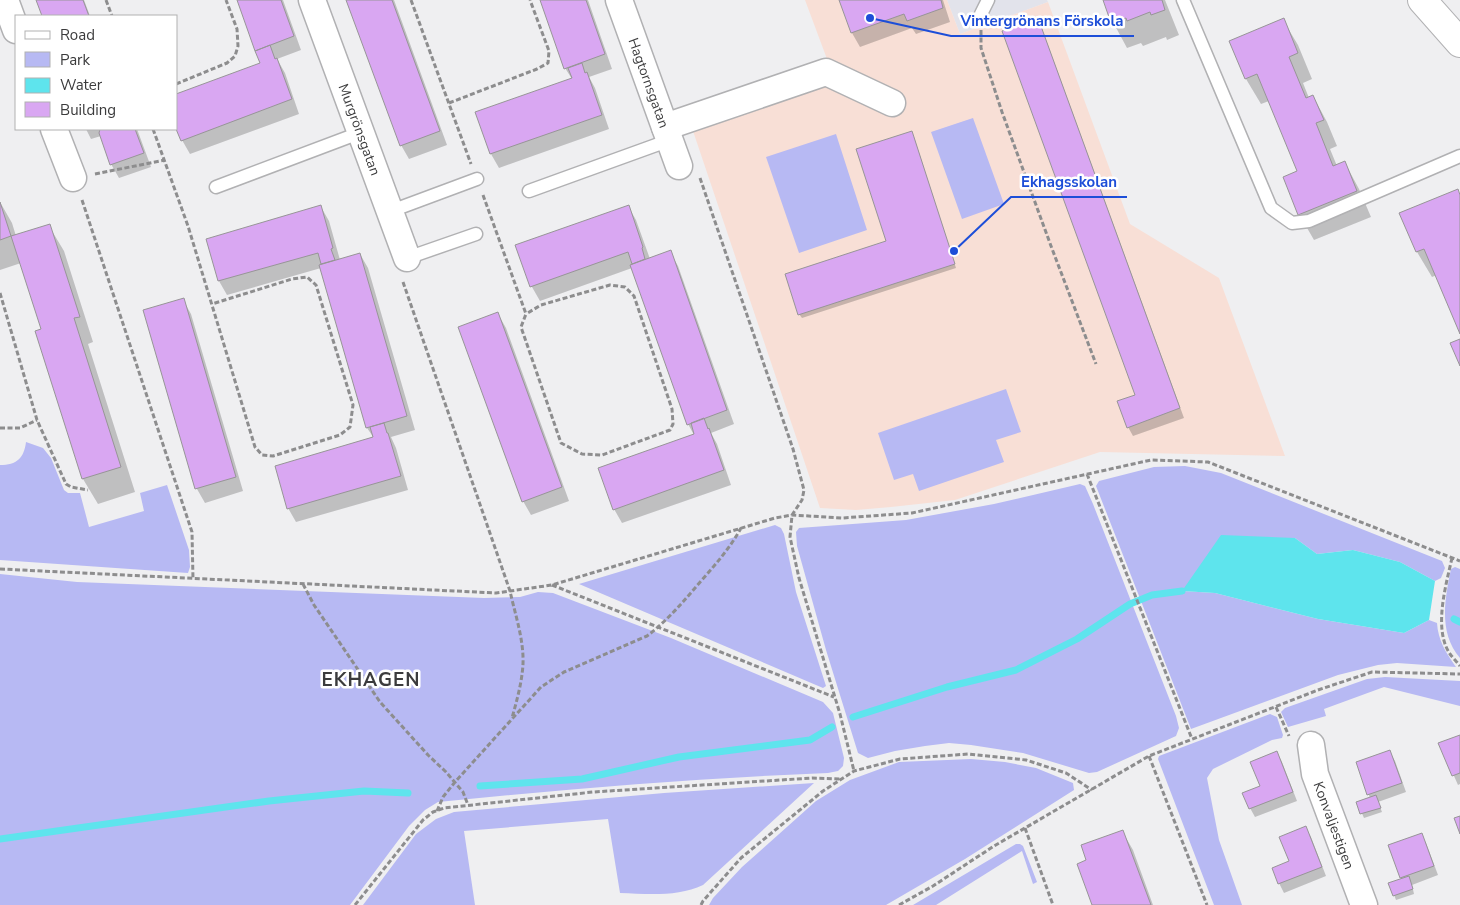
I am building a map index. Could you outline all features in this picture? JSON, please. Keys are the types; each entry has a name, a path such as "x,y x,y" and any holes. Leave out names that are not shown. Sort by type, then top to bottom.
{"street":[{"path":"4,0 15,28"},
{"name":"Murgrönsgatan","path":"312,0 408,258"},
{"name":"Hagtornsgatan","path":"619,0 679,166"},
{"path":"1422,0 1460,43"},
{"path":"668,134 826,72 892,103"},
{"path":"54,130 73,178"},
{"name":"Konvaljestigen","path":"1311,745 1316,774 1364,905"}],"lane":[{"path":"981,14 988,0"},
{"path":"1183,0 1271,208 1292,222 1309,221 1460,156"},
{"path":"216,187 362,132"},
{"path":"529,191 668,134"},
{"path":"391,211 477,179"},
{"path":"408,258 476,234"}],"path":[{"path":"106,0 112,15"},
{"path":"178,83 227,63 234,56 238,46 237,30 226,0"},
{"path":"411,0 526,314 521,327 561,443 582,454 602,455 670,430 673,424 672,410 634,296 625,288 610,285 541,305 526,314"},
{"path":"449,103 548,63 549,51 530,0"},
{"path":"981,14 981,48 1051,246 1096,364"},
{"path":"153,130 188,226 254,447 262,455 273,456 340,435 350,427 353,405 316,285 307,277 292,279 212,304"},
{"path":"164,160 73,178 95,238 192,532 193,579"},
{"path":"702,184 793,449 804,490 802,500 792,515 790,536 799,578 835,698 854,771"},
{"path":"408,258 397,264 510,591 524,663 512,718"},
{"path":"0,293 37,420 66,484 71,487 88,490"},
{"path":"0,428 20,428 37,420"},
{"path":"0,569 496,593 552,585 775,518 792,515 842,518 912,513 1151,460 1208,462 1460,561"},
{"path":"1086,474 1192,739"},
{"path":"437,811 443,797 455,782 540,687 564,672 647,636 659,627 671,616 721,558 733,543 741,528"},
{"path":"1452,558 1444,595 1441,630 1449,653 1460,666"},
{"path":"302,584 380,702 455,782 463,792 468,805"},
{"path":"552,585 835,698"},
{"path":"899,905 933,886 1025,828 1149,756 1318,690 1372,672 1460,674"},
{"path":"701,905 741,858 823,791 854,771 900,759 968,754 1026,760 1066,773 1092,790"},
{"path":"1149,756 1207,905"},
{"path":"355,905 423,820 444,808 593,792 812,778 842,778"},
{"path":"1025,828 1053,905"}],"shaded area":[{"path":"805,0 947,0 960,34 1048,2 1130,224 1219,278 1285,456 1100,452 955,500 856,510 820,508 692,128 833,66 827,59"},
{"path":"947,0 1047,0 1048,2 960,34"}],"green space":[{"path":"973,118 1004,204 962,219 931,132"},
{"path":"836,134 867,230 799,253 766,157"},
{"path":"1006,389 1021,432 996,440 1004,462 919,491 913,474 894,480 878,433"},
{"path":"26,442 43,448 51,458 64,490 68,493 80,493 89,527 144,511 140,493 167,485 189,550 190,567 188,573 0,560 0,465 11,464 19,459"},
{"path":"1185,466 1221,473 1442,561 1445,568 1441,578 1435,581 1400,562 1353,550 1317,554 1295,538 1182,591 1215,593 1318,619 1404,633 1429,620 1437,623 1443,646 1456,667 1397,663 1378,665 1338,675 1191,729 1096,486 1099,481 1154,467"},
{"path":"1080,484 1085,486 1093,504 1176,716 1179,728 1176,736 1097,772 1089,773 1023,753 949,743 895,751 868,758 858,753 826,650 797,546 796,532 799,528 906,520 994,504"},
{"path":"775,525 781,528 784,534 796,592 826,686 823,688 579,584"},
{"path":"1455,567 1460,569 1460,658 1448,638 1445,615 1445,603 1451,569"},
{"path":"0,574 77,582 484,598 520,597 538,592 553,593 671,638 823,702 833,713 844,758 843,766 838,771 828,773 633,784 438,802 425,810 409,826 350,905 0,905"},
{"path":"1385,677 1460,681 1460,706 1384,687 1324,709 1326,716 1288,727 1281,712 1285,708 1367,679"},
{"path":"1270,714 1277,717 1283,735 1282,738 1272,740 1213,769 1207,778 1219,840 1242,905 1214,905 1158,759 1159,756"},
{"path":"971,759 1005,762 1036,768 1073,783 1074,790 965,859 886,905 709,905 713,898 742,867 816,801 850,780 899,762"},
{"path":"814,783 703,885 693,889 663,894 620,893 608,819 464,831 475,905 363,905 416,834 436,819 454,812 664,793"},
{"path":"1016,844 1023,846 1037,882 1033,884 1022,851 936,905 913,905"}],"water":[{"path":"1221,535 1295,538 1317,554 1353,550 1400,562 1435,581 1429,620 1404,633 1318,619 1215,593 1182,591"}],"building":[{"path":"36,0 83,0 89,15 42,15"},
{"path":"237,0 281,0 294,36 255,51"},
{"path":"346,0 392,0 440,131 400,146"},
{"path":"540,0 586,0 605,54 564,69"},
{"path":"839,0 941,0 943,8 907,21 904,14 851,33"},
{"path":"1103,0 1162,0 1165,10 1151,15 1150,12 1127,21 1126,18 1111,23"},
{"path":"1038,18 1180,408 1127,428 1117,401 1135,395 1002,31"},
{"path":"1284,18 1298,53 1289,57 1306,98 1313,95 1324,120 1316,123 1333,166 1345,161 1357,191 1298,215 1283,177 1297,171 1257,74 1245,79 1229,41"},
{"path":"270,45 275,59 277,58 292,99 181,141 176,130 178,130 178,93 260,63 255,51"},
{"path":"582,63 602,115 490,154 475,112 572,78 568,68"},
{"path":"100,130 135,130 144,153 110,165 99,133"},
{"path":"912,131 955,264 798,315 785,274 886,241 856,149"},
{"path":"1458,189 1460,195 1460,334 1424,249 1416,252 1399,213"},
{"path":"0,202 11,236 0,240"},
{"path":"321,205 335,260 321,264 318,253 218,281 206,239"},
{"path":"629,205 645,259 632,264 628,252 530,287 515,245"},
{"path":"50,224 80,317 74,318 121,467 82,479 35,331 41,329 11,236"},
{"path":"671,250 727,410 687,425 630,265"},
{"path":"360,253 407,416 366,428 319,265"},
{"path":"184,298 236,477 195,489 143,310"},
{"path":"498,312 562,487 522,502 458,327"},
{"path":"1460,339 1460,366 1450,343"},
{"path":"704,418 724,470 613,510 598,468 694,434 691,423"},
{"path":"384,423 401,476 287,509 275,466 373,437 370,427"},
{"path":"1460,735 1460,773 1452,776 1438,743"},
{"path":"1390,750 1402,783 1367,795 1356,762"},
{"path":"1277,751 1293,792 1249,809 1242,793 1260,786 1250,762"},
{"path":"1376,795 1381,808 1360,814 1356,802"},
{"path":"1460,816 1460,834 1454,818"},
{"path":"1306,826 1322,867 1278,884 1272,868 1289,861 1279,837"},
{"path":"1123,830 1151,905 1092,905 1077,864 1086,860 1081,845"},
{"path":"1422,833 1434,866 1400,878 1388,845"},
{"path":"1409,876 1413,889 1393,896 1388,883"}],"waterway":[{"path":"853,717 947,687 1016,670 1077,639 1130,604 1152,595 1182,591"},
{"path":"1454,619 1460,622"},
{"path":"480,786 582,779 679,757 810,740 832,727"},
{"path":"0,839 269,801 364,791 408,793"}],"place":[{"name":"Vintergrönans Förskola","path":"870,18"},
{"name":"Ekhagsskolan","path":"954,251"}],"district":[{"name":"EKHAGEN","path":"371,680"}]}
